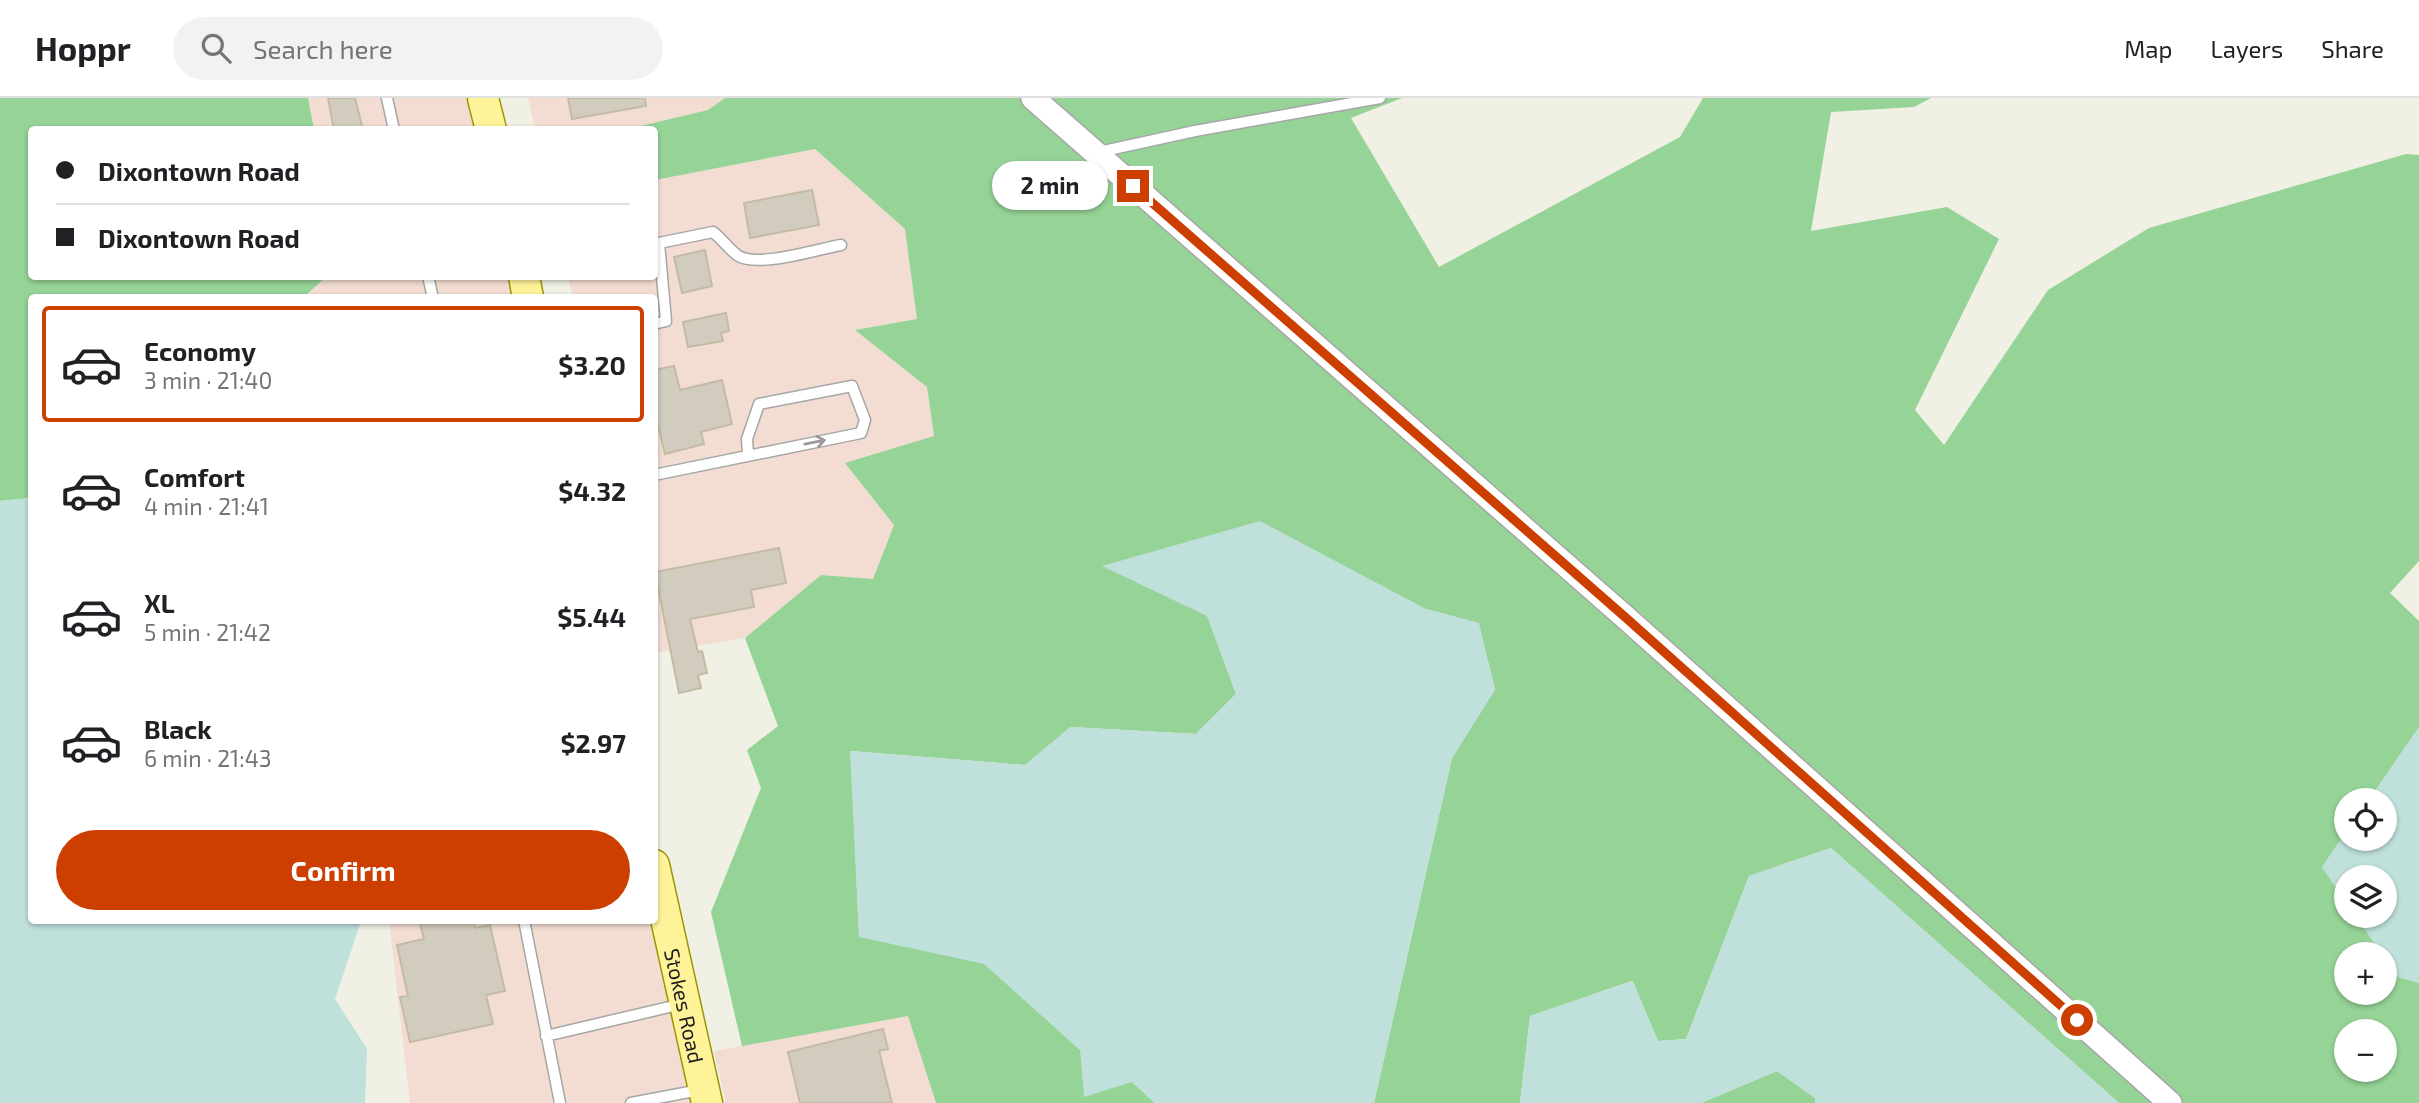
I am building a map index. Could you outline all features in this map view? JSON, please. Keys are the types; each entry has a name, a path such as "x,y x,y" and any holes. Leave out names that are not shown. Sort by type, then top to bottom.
{"main road":[{"path":"483,98 490,126"},
{"name":"Stokes Road","path":"658,883 705,1096"}],"street":[{"path":"1033,98 1625,617 2170,1103"}],"lane":[{"path":"387,98 393,126"},
{"path":"1095,153 1182,134 1380,98"},
{"path":"658,243 713,232 738,256 749,260 770,259 841,245"},
{"path":"658,252 666,321 658,323"},
{"path":"658,474 861,433 865,419 852,386 759,404 747,439 748,455"},
{"path":"525,924 560,1103"},
{"path":"546,1036 684,1003"},
{"path":"631,1103 705,1096"}],"shaded area":[{"path":"308,98 483,98 490,126 313,126"},
{"path":"528,98 725,98 708,110 641,126 534,126"},
{"path":"815,149 905,229 918,319 856,330 927,387 934,437 894,525 873,580 821,575 745,638 658,652 658,294 572,294 569,280 658,280 658,179"},
{"path":"322,280 525,280 527,294 308,294"},
{"path":"28,498 28,924 360,924 335,999 367,1049 365,1103 0,1103 0,501"},
{"path":"1260,521 1426,609 1479,623 1495,690 1452,758 1374,1103 1155,1103 1132,1082 1084,1097 1080,1050 984,964 859,937 850,751 1025,765 1070,727 1196,734 1236,694 1207,616 1102,566"},
{"path":"2419,727 2419,983 2397,976 2397,942 2374,942 2364,928 2397,928 2397,865 2334,865 2334,884 2322,867 2334,850 2397,851 2397,788 2377,788"},
{"path":"1831,848 2119,1103 1815,1103 1815,1098 1777,1071 1701,1103 1520,1103 1530,1016 1633,981 1658,1041 1686,1039 1749,876"},
{"path":"389,924 655,924 707,1103 410,1103"},
{"path":"908,1016 936,1103 726,1103 714,1051"}],"green space":[{"path":"0,98 308,98 313,126 28,126 28,280 323,280 307,294 28,294 28,498 0,501"},
{"path":"725,98 1402,98 1351,118 1439,267 1680,137 1703,98 1931,98 1914,107 1831,112 1811,231 1947,207 1999,239 1915,410 1944,445 2048,290 2149,228 2406,154 2419,155 2419,561 2390,593 2419,621 2419,727 2377,788 2334,788 2334,850 2322,867 2334,884 2334,928 2364,928 2374,942 2334,942 2334,1005 2397,1005 2397,976 2419,983 2419,1103 2119,1103 1831,848 1749,876 1686,1039 1658,1041 1632,981 1530,1016 1520,1103 1374,1103 1452,758 1495,689 1478,623 1426,609 1103,566 1207,615 1236,694 1196,734 1071,727 1025,765 851,751 859,936 984,963 1080,1050 1132,1082 1155,1103 936,1103 908,1016 742,1046 711,912 761,788 747,750 778,726 745,638 821,575 873,579 894,525 845,463 934,436 927,387 855,330 917,319 905,229 815,149 658,179 658,126 641,126 708,110"},
{"path":"1777,1071 1815,1098 1815,1103 1701,1103"}],"building":[{"path":"328,98 355,98 362,126 333,126"},
{"path":"568,98 645,98 646,106 572,119"},
{"path":"812,190 819,225 750,238 744,203"},
{"path":"705,250 712,286 682,293 674,257"},
{"path":"726,313 729,331 721,333 723,341 688,347 683,322"},
{"path":"674,366 680,390 722,380 732,424 701,432 704,444 665,454 658,425 658,369"},
{"path":"779,548 786,583 751,590 754,607 690,619 698,652 702,651 707,673 698,675 701,688 679,693 658,587 658,571"},
{"path":"420,924 474,924 475,928 490,925 505,991 486,995 493,1024 410,1042 400,997 408,996 397,945 424,939"},
{"path":"883,1029 888,1049 879,1051 892,1103 800,1103 788,1052"}],"route":[{"path":"1133,186 1625,617 2077,1020"}]}
